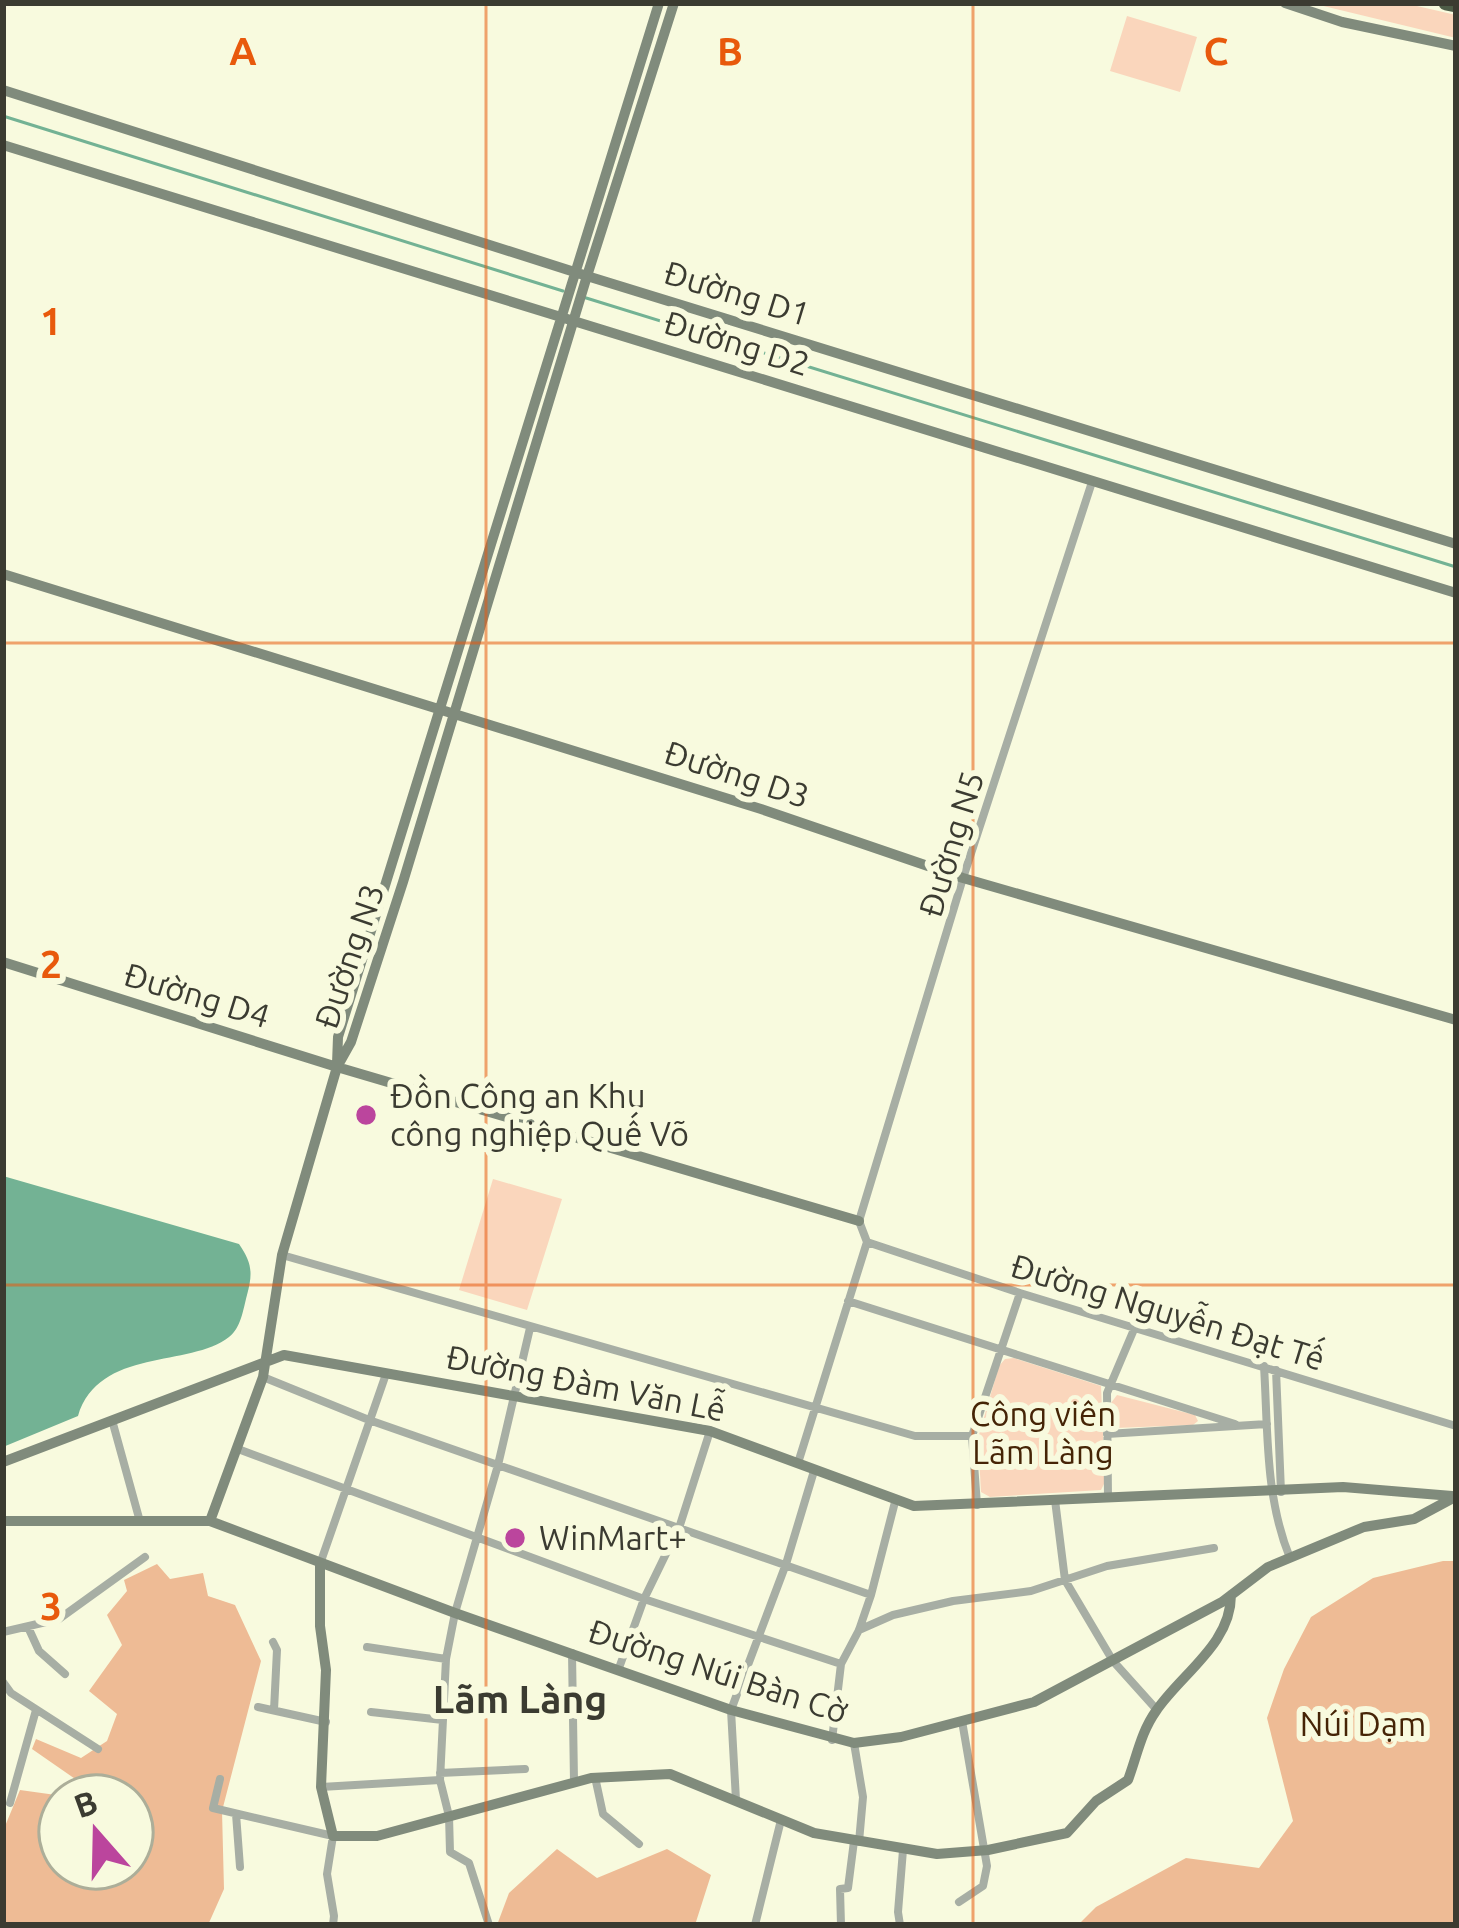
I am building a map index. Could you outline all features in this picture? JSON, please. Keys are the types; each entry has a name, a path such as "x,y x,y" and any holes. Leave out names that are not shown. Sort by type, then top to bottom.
{"highway":[{"path":"1445,3 1456,5"}],"street":[{"name":"Đường N3","path":"337,1067 351,1042 454,716 659,3"},
{"name":"Đường N3","path":"580,278 674,3"},
{"path":"1285,3 1342,22 1456,46"},
{"path":"642,58 656,62"},
{"name":"Đường D1","path":"3,90 580,278 1456,544"},
{"name":"Đường D2","path":"3,145 569,315 1456,592"},
{"name":"Đường N3","path":"337,1067 338,1037 499,514 569,315"},
{"name":"Đường N5","path":"859,1221 1092,482"},
{"path":"499,514 513,519"},
{"name":"Đường D3","path":"3,574 739,802 964,878 1456,1020"},
{"name":"Đường D4","path":"3,962 337,1067 859,1221"},
{"path":"209,1521 263,1377 282,1255 337,1067"},
{"path":"797,1464 867,1242 859,1221"},
{"name":"Đường Nguyễn Đạt Tế","path":"867,1242 1456,1426"},
{"path":"282,1255 915,1436 972,1436"},
{"path":"977,1505 972,1436 1020,1293"},
{"path":"848,1300 1235,1424"},
{"path":"1108,1498 1107,1393 1135,1327"},
{"path":"489,1925 469,1863 449,1852 449,1816 440,1777 446,1659 530,1328"},
{"name":"Đường Đàm Văn Lễ","path":"3,1462 284,1354 710,1431 914,1506 1276,1494 1343,1487 1455,1497"},
{"path":"1264,1366 1276,1494"},
{"path":"1276,1370 1276,1525 1290,1558"},
{"path":"332,1925 326,1874 333,1836 321,1786 326,1722 320,1564 386,1373"},
{"path":"263,1377 369,1420 871,1595"},
{"path":"112,1420 139,1518"},
{"path":"1107,1434 1268,1424"},
{"path":"619,1668 644,1599 680,1526 710,1431"},
{"path":"238,1449 644,1599 841,1664"},
{"path":"736,1800 730,1710 786,1564 814,1471"},
{"name":"Đường Núi Bàn Cờ","path":"3,1521 209,1521 730,1710 854,1743 901,1738 1034,1702 1231,1595 1268,1568 1364,1527 1414,1519 1455,1497"},
{"path":"1055,1500 1065,1580 1113,1661 1156,1710"},
{"path":"832,1740 841,1664 871,1595 895,1502"},
{"path":"859,1630 893,1615 953,1601 1030,1591 1107,1566 1214,1548"},
{"path":"3,1633 58,1619 145,1557"},
{"path":"220,1779 213,1808 333,1836 377,1836 574,1781 670,1774 814,1833 937,1854 985,1850 1067,1833 1096,1801 1128,1780 1156,1710 1215,1643 1231,1616 1231,1595"},
{"path":"28,1627 38,1651 65,1674"},
{"path":"274,1642 274,1710"},
{"path":"367,1646 446,1659"},
{"path":"572,1651 574,1781"},
{"path":"3,1682 11,1694 98,1749"},
{"path":"258,1707 326,1722"},
{"path":"10,1803 36,1710"},
{"path":"371,1712 443,1720"},
{"path":"959,1902 983,1886 987,1876 962,1721"},
{"path":"841,1925 840,1889 848,1888 863,1797 854,1743"},
{"path":"321,1786 525,1769"},
{"path":"595,1777 603,1814 639,1844"},
{"path":"236,1814 240,1867"},
{"path":"755,1925 782,1819"},
{"path":"901,1925 902,1850"}],"green space":[{"path":"1311,3 1404,3 1456,15 1456,38"},
{"path":"1127,16 1197,37 1180,92 1110,71"},
{"path":"493,1179 562,1199 527,1310 459,1290"},
{"name":"Công viên Lãm Làng","path":"1014,1358 1101,1386 1105,1482 1101,1490 990,1497 981,1492 978,1438 999,1366"},
{"path":"1117,1395 1195,1415 1198,1421 1115,1428 1111,1403"},
{"name":"Núi Dạm","path":"1456,1561 1456,1925 1078,1925 1096,1907 1186,1858 1259,1868 1293,1821 1267,1718 1284,1669 1311,1617 1373,1578"},
{"path":"157,1564 170,1579 203,1573 208,1596 235,1605 261,1661 222,1811 224,1889 208,1925 3,1925 3,1831 20,1790 36,1792 36,1892 156,1892 156,1772 65,1772 32,1749 36,1739 81,1758 107,1741 117,1714 89,1691 122,1645 107,1615 127,1591 124,1580"},
{"path":"557,1849 597,1878 667,1849 711,1875 695,1925 497,1925 509,1893"}],"shaded area":[{"path":"3,1176 239,1244 251,1274 236,1329 212,1346 147,1362 105,1379 89,1394 78,1416 3,1447"}],"waterway":[{"path":"3,116 563,291"},
{"path":"583,297 1456,567"}],"place":[{"name":"Đồn Công an Khu công nghiệp Quế Võ","path":"366,1115"},
{"name":"WinMart+","path":"515,1538"}],"district":[{"name":"Lãm Làng","path":"520,1699"}]}
